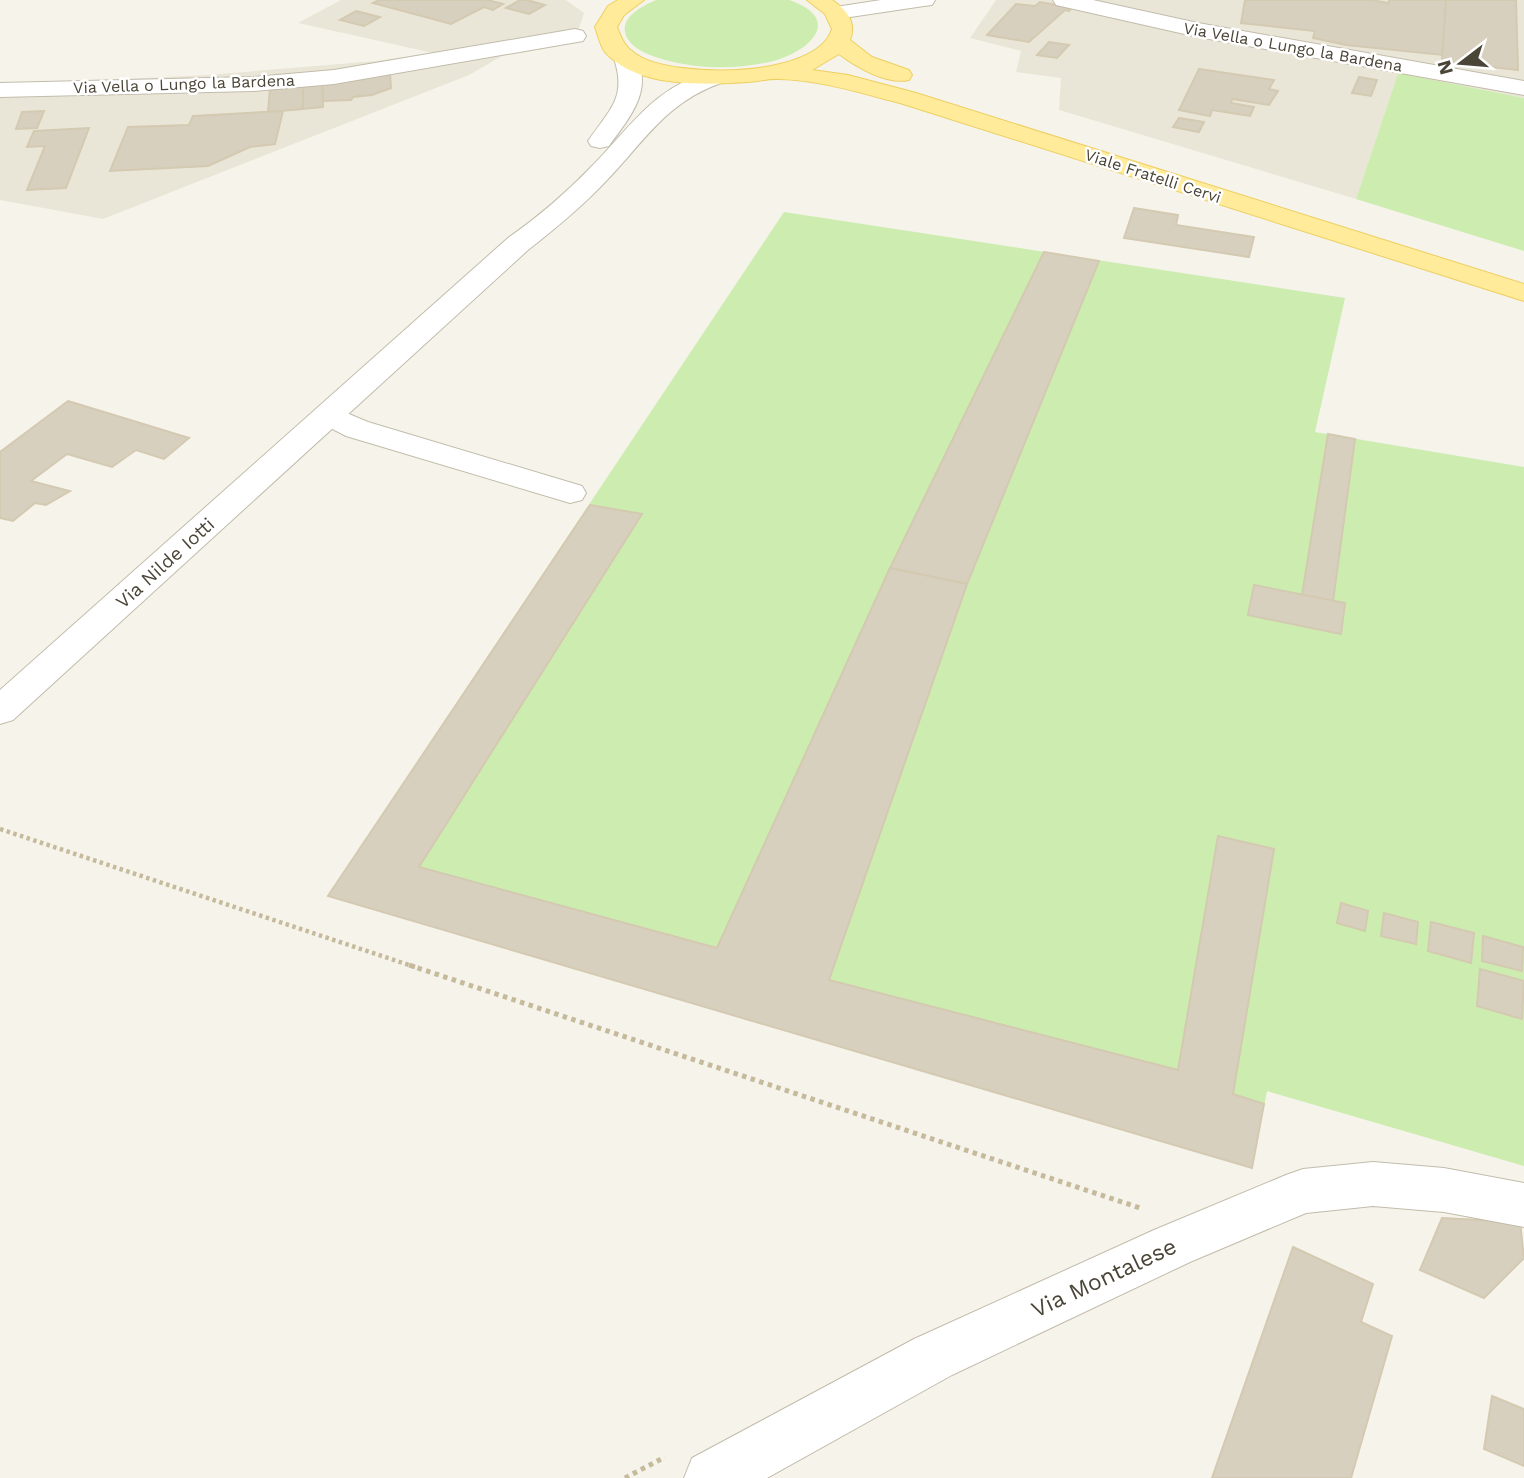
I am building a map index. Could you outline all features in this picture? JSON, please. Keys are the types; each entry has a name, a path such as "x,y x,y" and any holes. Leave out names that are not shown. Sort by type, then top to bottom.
{"main road":[{"path":"624,56 609,42 602,14 616,11 633,0"},
{"path":"828,6 843,23 839,43"},
{"name":"Viale Fratelli Cervi","path":"624,56 671,73 713,78 780,72 816,60 839,43 853,56 879,68 1354,215"},
{"name":"Viale Fratelli Cervi","path":"780,72 848,82 908,97 1524,293"},
{"path":"1394,227 1511,262"}],"street":[{"path":"828,6 924,0"},
{"name":"Via Vella o Lungo la Bardena","path":"1064,0 1198,30 1524,88"},
{"name":"Via Vella o Lungo la Bardena","path":"0,90 253,84 334,77 575,36"},
{"path":"518,244 589,156 631,97 632,72 624,56"},
{"path":"518,244 562,212 669,97 692,84 713,78"},
{"name":"Via Nilde Iotti","path":"0,711 518,244"},
{"path":"330,415 357,429 570,493"},
{"name":"Via Montalese","path":"712,1478 933,1357 1172,1246 1303,1191 1373,1184 1444,1190 1524,1205"}],"path":[{"path":"0,829 1141,1208"}],"shaded area":[{"path":"341,0 566,0 584,13 574,43 502,56 469,75 103,219 0,200 0,85 207,75 376,61 433,53 298,23"},
{"path":"996,0 1524,0 1524,98 1398,73 1356,199 1059,110 1061,78 1016,72 1021,51 970,38"}],"green space":[{"path":"656,0 789,0 806,8 816,17 818,26 815,36 807,44 783,58 756,65 729,67 688,65 645,53 627,38 625,26 630,16"},
{"path":"1398,73 1524,98 1524,251 1356,199"},
{"path":"784,212 1345,298 1315,432 1524,467 1524,1166 1267,1091 1252,1168 328,896"}],"building":[{"path":"379,0 487,0 503,4 493,10 484,7 451,24 373,3"},
{"path":"520,0 545,5 529,14 506,8"},
{"path":"1245,0 1371,0 1389,3 1389,0 1446,0 1443,55 1346,45 1313,38 1315,31 1241,23"},
{"path":"1446,0 1516,0 1518,70 1442,61"},
{"path":"1040,2 1072,8 1065,10 1029,42 987,35 1016,4 1035,6"},
{"path":"356,11 380,17 364,26 340,20"},
{"path":"1049,42 1069,45 1057,58 1037,55"},
{"path":"1199,69 1274,80 1269,89 1278,91 1269,105 1232,99 1231,103 1254,107 1250,116 1212,110 1210,116 1179,110"},
{"path":"390,73 391,88 372,95 353,97 351,100 323,101 322,79"},
{"path":"1359,77 1377,80 1371,96 1352,93"},
{"path":"322,79 323,107 303,109 303,81"},
{"path":"303,85 303,109 268,112 270,88"},
{"path":"44,111 37,128 16,129 22,112"},
{"path":"283,111 275,144 250,147 208,166 110,171 128,127 189,125 193,116"},
{"path":"1179,118 1204,122 1199,132 1173,127"},
{"path":"89,128 66,188 27,190 45,146 27,147 34,131"},
{"path":"1134,208 1178,215 1176,225 1254,237 1249,257 1124,238"},
{"path":"1044,252 1099,261 967,584 890,568"},
{"path":"68,401 189,438 164,459 136,450 112,467 67,454 31,481 70,491 46,505 35,503 13,521 0,518 0,452"},
{"path":"1328,434 1355,439 1333,601 1302,595"},
{"path":"590,505 642,514 419,867 717,948 890,568 967,584 829,980 1178,1070 1218,836 1274,849 1233,1094 1264,1104 1252,1168 328,896"},
{"path":"1254,585 1345,603 1341,634 1248,615"},
{"path":"1341,903 1368,911 1365,931 1337,923"},
{"path":"1384,913 1418,922 1416,944 1381,936"},
{"path":"1431,922 1474,933 1471,963 1428,951"},
{"path":"1483,936 1523,947 1522,971 1482,961"},
{"path":"1480,969 1524,981 1522,1019 1477,1006"},
{"path":"1442,1218 1520,1222 1524,1258 1484,1298 1420,1270"},
{"path":"1293,1247 1373,1284 1361,1322 1392,1336 1351,1478 1212,1478"},
{"path":"1492,1396 1524,1409 1524,1466 1484,1449"}]}
